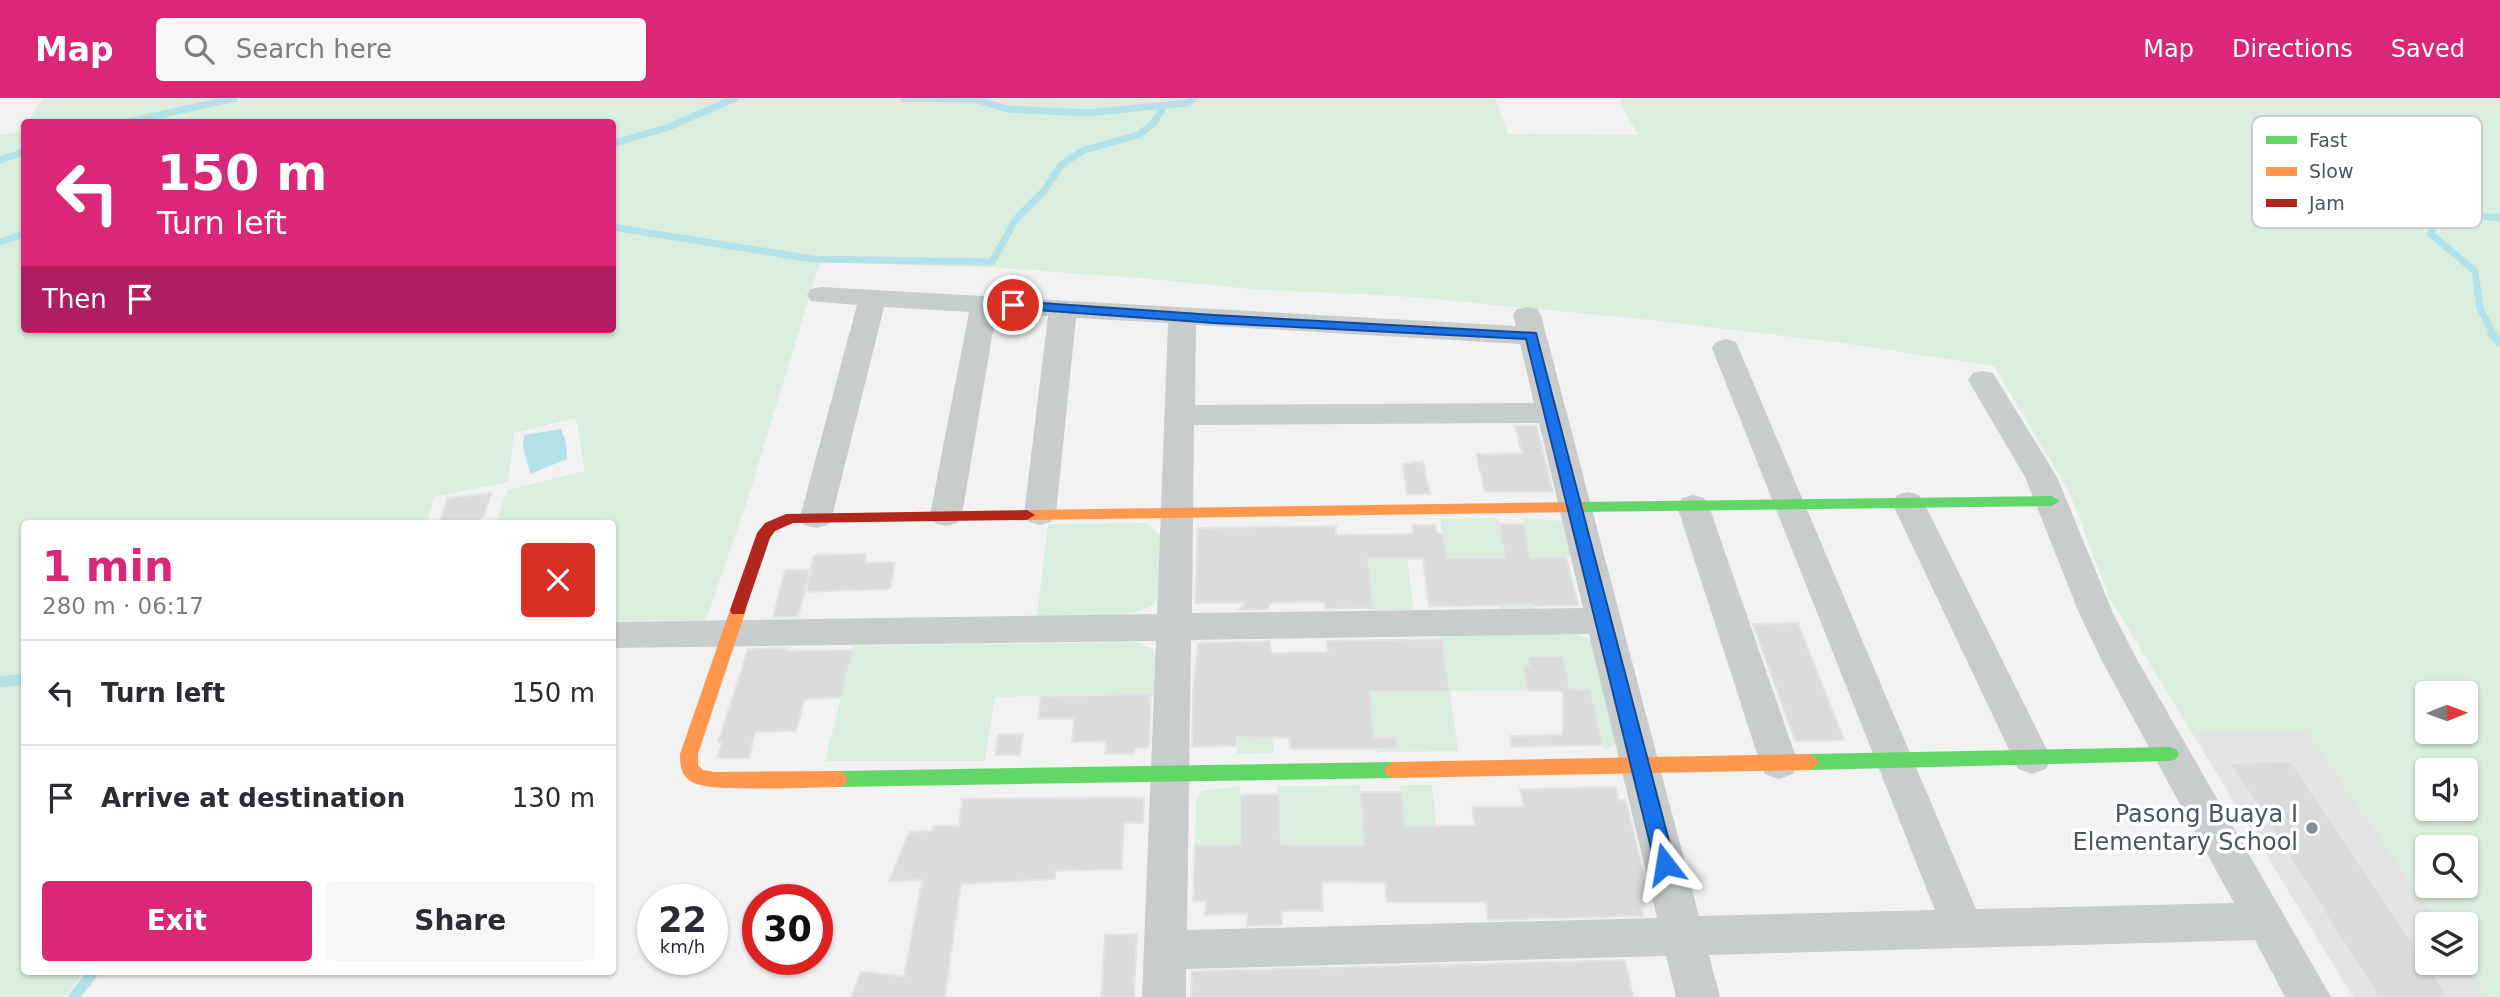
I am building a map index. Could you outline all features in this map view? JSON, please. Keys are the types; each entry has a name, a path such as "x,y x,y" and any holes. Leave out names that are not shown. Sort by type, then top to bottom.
{"street":[{"path":"821,295 1182,317 1529,326 1698,997"},
{"path":"816,517 873,298"},
{"path":"946,515 984,303"},
{"path":"1040,514 1063,309"},
{"path":"1164,997 1182,317"},
{"path":"1726,348 1963,929"},
{"path":"1983,380 2041,477 2096,613 2170,754 2309,997"},
{"path":"1179,415 1551,413"},
{"path":"2052,501 946,515 783,520 766,532 689,754 689,768 698,777 714,780 1170,775 2170,754"},
{"path":"1908,503 2032,758"},
{"path":"1693,506 1779,763"},
{"path":"616,635 1603,621"},
{"path":"1165,950 2266,921"}],"shaded area":[{"name":"Pasong Buaya I Elementary School","path":"2307,730 2415,889 2415,898 2421,898 2431,912 2415,912 2415,975 2474,975 2489,997 2353,997 2192,733"}],"green space":[{"path":"43,98 1495,98 1508,134 1639,135 1625,113 1620,98 2500,98 2500,997 2489,997 2474,975 2478,975 2478,912 2431,912 2421,898 2478,898 2478,835 2415,835 2415,889 2307,731 2192,733 2109,597 2069,491 1994,366 1842,343 1650,320 1414,297 1251,289 1001,268 820,262 748,498 706,620 616,621 616,520 497,520 507,490 585,471 576,418 514,433 508,482 434,497 428,520 21,520 21,975 82,975 65,997 0,997 0,135 21,131 21,333 616,333 616,119 30,119"},
{"path":"1497,518 1500,531 1526,575 1533,609 1500,610 1493,569 1447,558 1440,519"},
{"path":"1522,518 1564,521 1576,557 1530,558"},
{"path":"1146,523 1160,534 1160,586 1157,599 1149,607 1137,612 1102,617 1037,617 1048,524"},
{"path":"1368,559 1407,559 1414,610 1373,610"},
{"path":"1570,633 1587,638 1594,644 1618,741 1605,751 1590,689 1450,691 1458,751 1376,752 1370,691 1450,690 1441,634"},
{"path":"1134,642 1151,649 1155,654 1158,668 1156,694 995,697 985,761 825,761 854,646"},
{"path":"1271,692 1274,753 1237,754 1237,693"},
{"path":"1360,785 1364,845 1195,845 1196,804 1202,791 1240,786 1240,824 1280,823 1278,786"},
{"path":"1400,785 1432,785 1438,844 1406,844"}],"water":[{"path":"561,429 566,443 567,459 530,474 523,446 524,435"}],"building":[{"path":"1515,426 1537,426 1553,492 1485,492 1476,454 1522,453"},
{"path":"1423,461 1430,494 1407,494 1403,464"},
{"path":"491,493 483,517 479,520 440,520 448,498"},
{"path":"1499,524 1524,524 1530,558 1566,557 1578,605 1429,607 1423,559 1368,559 1373,608 1325,609 1325,602 1269,603 1269,609 1237,610 1245,603 1195,603 1198,528 1336,526 1336,535 1413,534 1412,525 1435,525 1437,534 1443,534 1447,558 1505,558"},
{"path":"866,554 865,563 895,562 890,589 805,592 814,555"},
{"path":"811,569 798,617 773,617 785,570"},
{"path":"1798,623 1844,740 1795,741 1753,624"},
{"path":"1442,639 1450,691 1370,692 1374,738 1396,737 1397,749 1290,749 1289,738 1237,737 1237,746 1192,747 1193,693 1198,643 1270,641 1271,653 1328,652 1327,641"},
{"path":"790,648 789,651 853,650 841,698 805,699 796,731 755,732 749,758 717,758 722,742 718,742 748,649"},
{"path":"1527,656 1563,656 1570,689 1590,689 1603,745 1512,747 1510,736 1563,735 1563,691 1528,691 1523,666 1529,666"},
{"path":"1151,694 1149,748 1135,748 1134,754 1105,754 1106,741 1072,742 1074,719 1038,719 1041,696"},
{"path":"998,734 1023,734 1020,755 995,755"},
{"path":"2291,761 2415,946 2415,975 2434,975 2449,997 2378,997 2230,763"},
{"path":"1616,787 1619,800 1626,800 1650,900 1642,909 1643,916 1488,920 1486,902 1387,902 1385,883 1322,882 1323,911 1282,911 1282,925 1247,926 1247,914 1205,915 1206,901 1193,901 1195,845 1240,845 1240,795 1279,794 1281,845 1364,845 1360,792 1401,792 1405,826 1475,826 1472,807 1524,807 1520,789"},
{"path":"1144,798 1143,823 1124,823 1122,869 1055,871 1055,879 961,884 945,997 851,997 861,971 904,977 922,880 889,881 909,832 932,831 933,826 959,826 962,799"},
{"path":"1137,934 1134,997 1101,997 1105,935"},
{"path":"1625,960 1633,997 1191,997 1192,971"}],"waterway":[{"path":"141,119 235,98"},
{"path":"616,143 669,127 735,98"},
{"path":"904,98 974,99 1008,109 1087,113 1187,103 1194,98"},
{"path":"616,228 813,259 992,262 1016,219 1044,191 1061,165 1084,150 1138,135 1153,124 1164,106"},
{"path":"0,160 21,153"},
{"path":"2482,216 2500,218"},
{"path":"2432,228 2431,234 2475,271 2480,309 2494,335"},
{"path":"0,242 21,235"},
{"path":"2492,334 2500,342"},
{"path":"0,682 21,679"},
{"path":"74,997 91,975"}],"traffic: fast":[{"path":"1579,507 2052,501"},
{"path":"1809,762 2170,754"},
{"path":"839,779 1393,770"}],"traffic: slow":[{"path":"1027,515 1579,507"},
{"path":"738,610 689,754 689,768 698,777 714,780 839,779"},
{"path":"1393,770 1809,762"}],"traffic: jam":[{"path":"738,610 763,537 770,527 791,518 1027,515"}],"place":[{"name":"Pasong Buaya I Elementary School","path":"2312,828"}],"route":[{"path":"1013,305 1152,316 1531,336 1665,864"}]}
